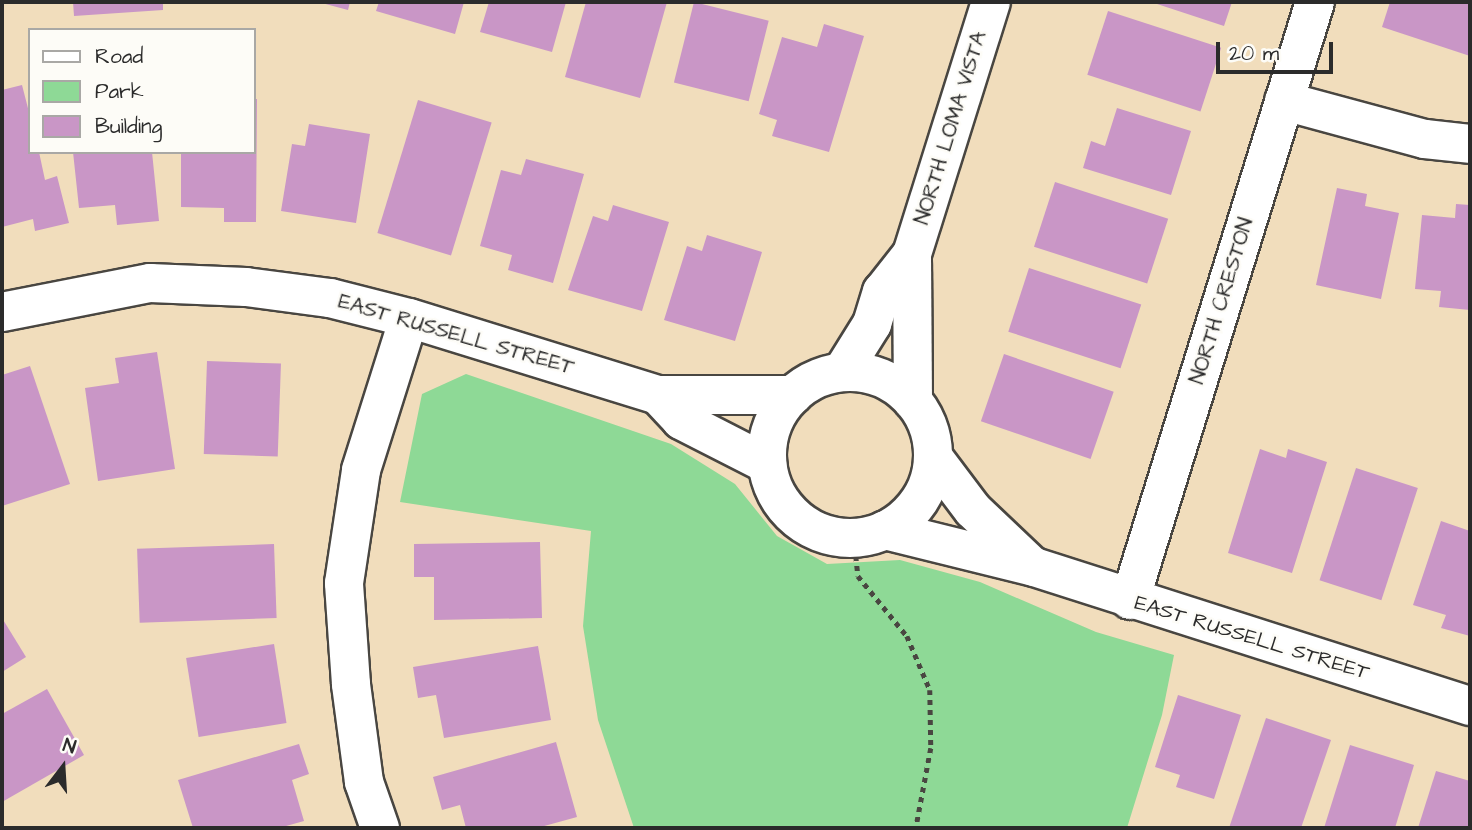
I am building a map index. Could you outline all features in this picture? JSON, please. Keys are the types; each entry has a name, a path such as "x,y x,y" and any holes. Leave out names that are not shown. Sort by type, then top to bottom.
{"street":[{"name":"NORTH CRESTON","path":"1130,600 1315,2"},
{"name":"NORTH LOMA VISTA","path":"913,401 912,254 980,5"},
{"path":"1284,101 1425,139 1470,144"},
{"name":"NORTH LOMA VISTA","path":"842,372 872,324 882,292 912,254"},
{"name":"EAST RUSSELL STREET","path":"2,312 150,283 294,293 409,318 658,395 793,395"},
{"path":"380,828 364,782 344,583 360,470 409,318"},
{"path":"842,372 869,374 893,384 913,401 925,418 933,457 930,480 919,501 869,534 829,535 806,526 787,509 767,464 768,439 777,414 793,395 816,379 842,372"},
{"name":"EAST RUSSELL STREET","path":"658,395 681,420 767,464"},
{"name":"EAST RUSSELL STREET","path":"933,457 973,510 1034,567"},
{"name":"EAST RUSSELL STREET","path":"869,534 1034,567 1130,600 1470,706"}],"path":[{"path":"869,534 858,576 907,636 930,690 931,748 916,828"}],"green space":[{"path":"466,374 671,444 735,484 777,536 827,564 900,560 980,582 1096,632 1174,655 1162,715 1127,828 634,828 598,720 583,626 591,531 400,502 422,394"}],"building":[{"path":"73,2 163,2 163,10 74,16"},
{"path":"318,2 350,2 348,10"},
{"path":"379,2 464,2 455,34 376,11"},
{"path":"489,2 566,2 552,52 480,32"},
{"path":"586,2 667,2 640,98 565,77"},
{"path":"694,2 769,21 749,101 674,83"},
{"path":"1151,2 1232,2 1224,26"},
{"path":"1390,2 1470,2 1470,56 1382,27"},
{"path":"1108,11 1221,48 1200,111 1087,75"},
{"path":"824,24 864,36 829,152 772,136 777,120 759,114 782,37 817,47"},
{"path":"22,85 28,108 28,154 39,154 45,180 57,176 69,223 35,231 33,219 2,227 2,90"},
{"path":"257,99 256,222 224,222 224,208 181,207 181,154 256,154"},
{"path":"418,100 492,123 451,255 377,233"},
{"path":"1117,108 1191,131 1171,195 1083,168 1091,141 1105,146"},
{"path":"309,124 370,134 356,223 281,211 292,144 305,146"},
{"path":"73,154 152,154 159,221 117,225 115,205 79,208"},
{"path":"526,159 584,174 553,283 508,270 512,255 480,246 501,170 521,175"},
{"path":"1055,182 1168,219 1147,283 1034,247"},
{"path":"1337,188 1367,194 1365,206 1399,213 1381,299 1316,285"},
{"path":"1456,204 1470,205 1470,310 1439,307 1441,291 1415,289 1422,215 1455,218"},
{"path":"613,205 669,222 642,311 568,290 593,216 608,221"},
{"path":"707,235 762,252 735,341 664,320 687,246 702,251"},
{"path":"1029,268 1141,304 1121,368 1008,332"},
{"path":"157,352 175,469 98,481 85,388 119,383 115,358"},
{"path":"1004,354 1114,392 1091,459 981,421"},
{"path":"207,361 281,364 278,457 204,454"},
{"path":"30,366 70,484 2,506 2,375"},
{"path":"1260,449 1286,458 1288,449 1327,462 1292,573 1228,553"},
{"path":"1356,468 1418,488 1381,600 1320,580"},
{"path":"1441,521 1470,531 1470,636 1441,628 1446,615 1413,605"},
{"path":"540,542 542,618 434,620 434,577 414,577 414,544"},
{"path":"274,544 277,618 140,623 137,549"},
{"path":"2,618 26,657 2,672"},
{"path":"274,644 287,723 199,737 186,658"},
{"path":"538,646 551,720 444,738 436,695 418,698 413,667"},
{"path":"47,689 84,755 2,802 2,714"},
{"path":"1178,695 1241,715 1214,799 1176,787 1180,775 1155,767"},
{"path":"1266,718 1331,740 1301,828 1229,828"},
{"path":"556,742 577,817 537,828 466,828 460,805 442,810 433,777"},
{"path":"299,744 309,774 292,780 304,821 279,828 193,828 178,780"},
{"path":"1350,745 1414,765 1395,828 1324,828"},
{"path":"1436,771 1470,781 1470,828 1418,828"}]}
